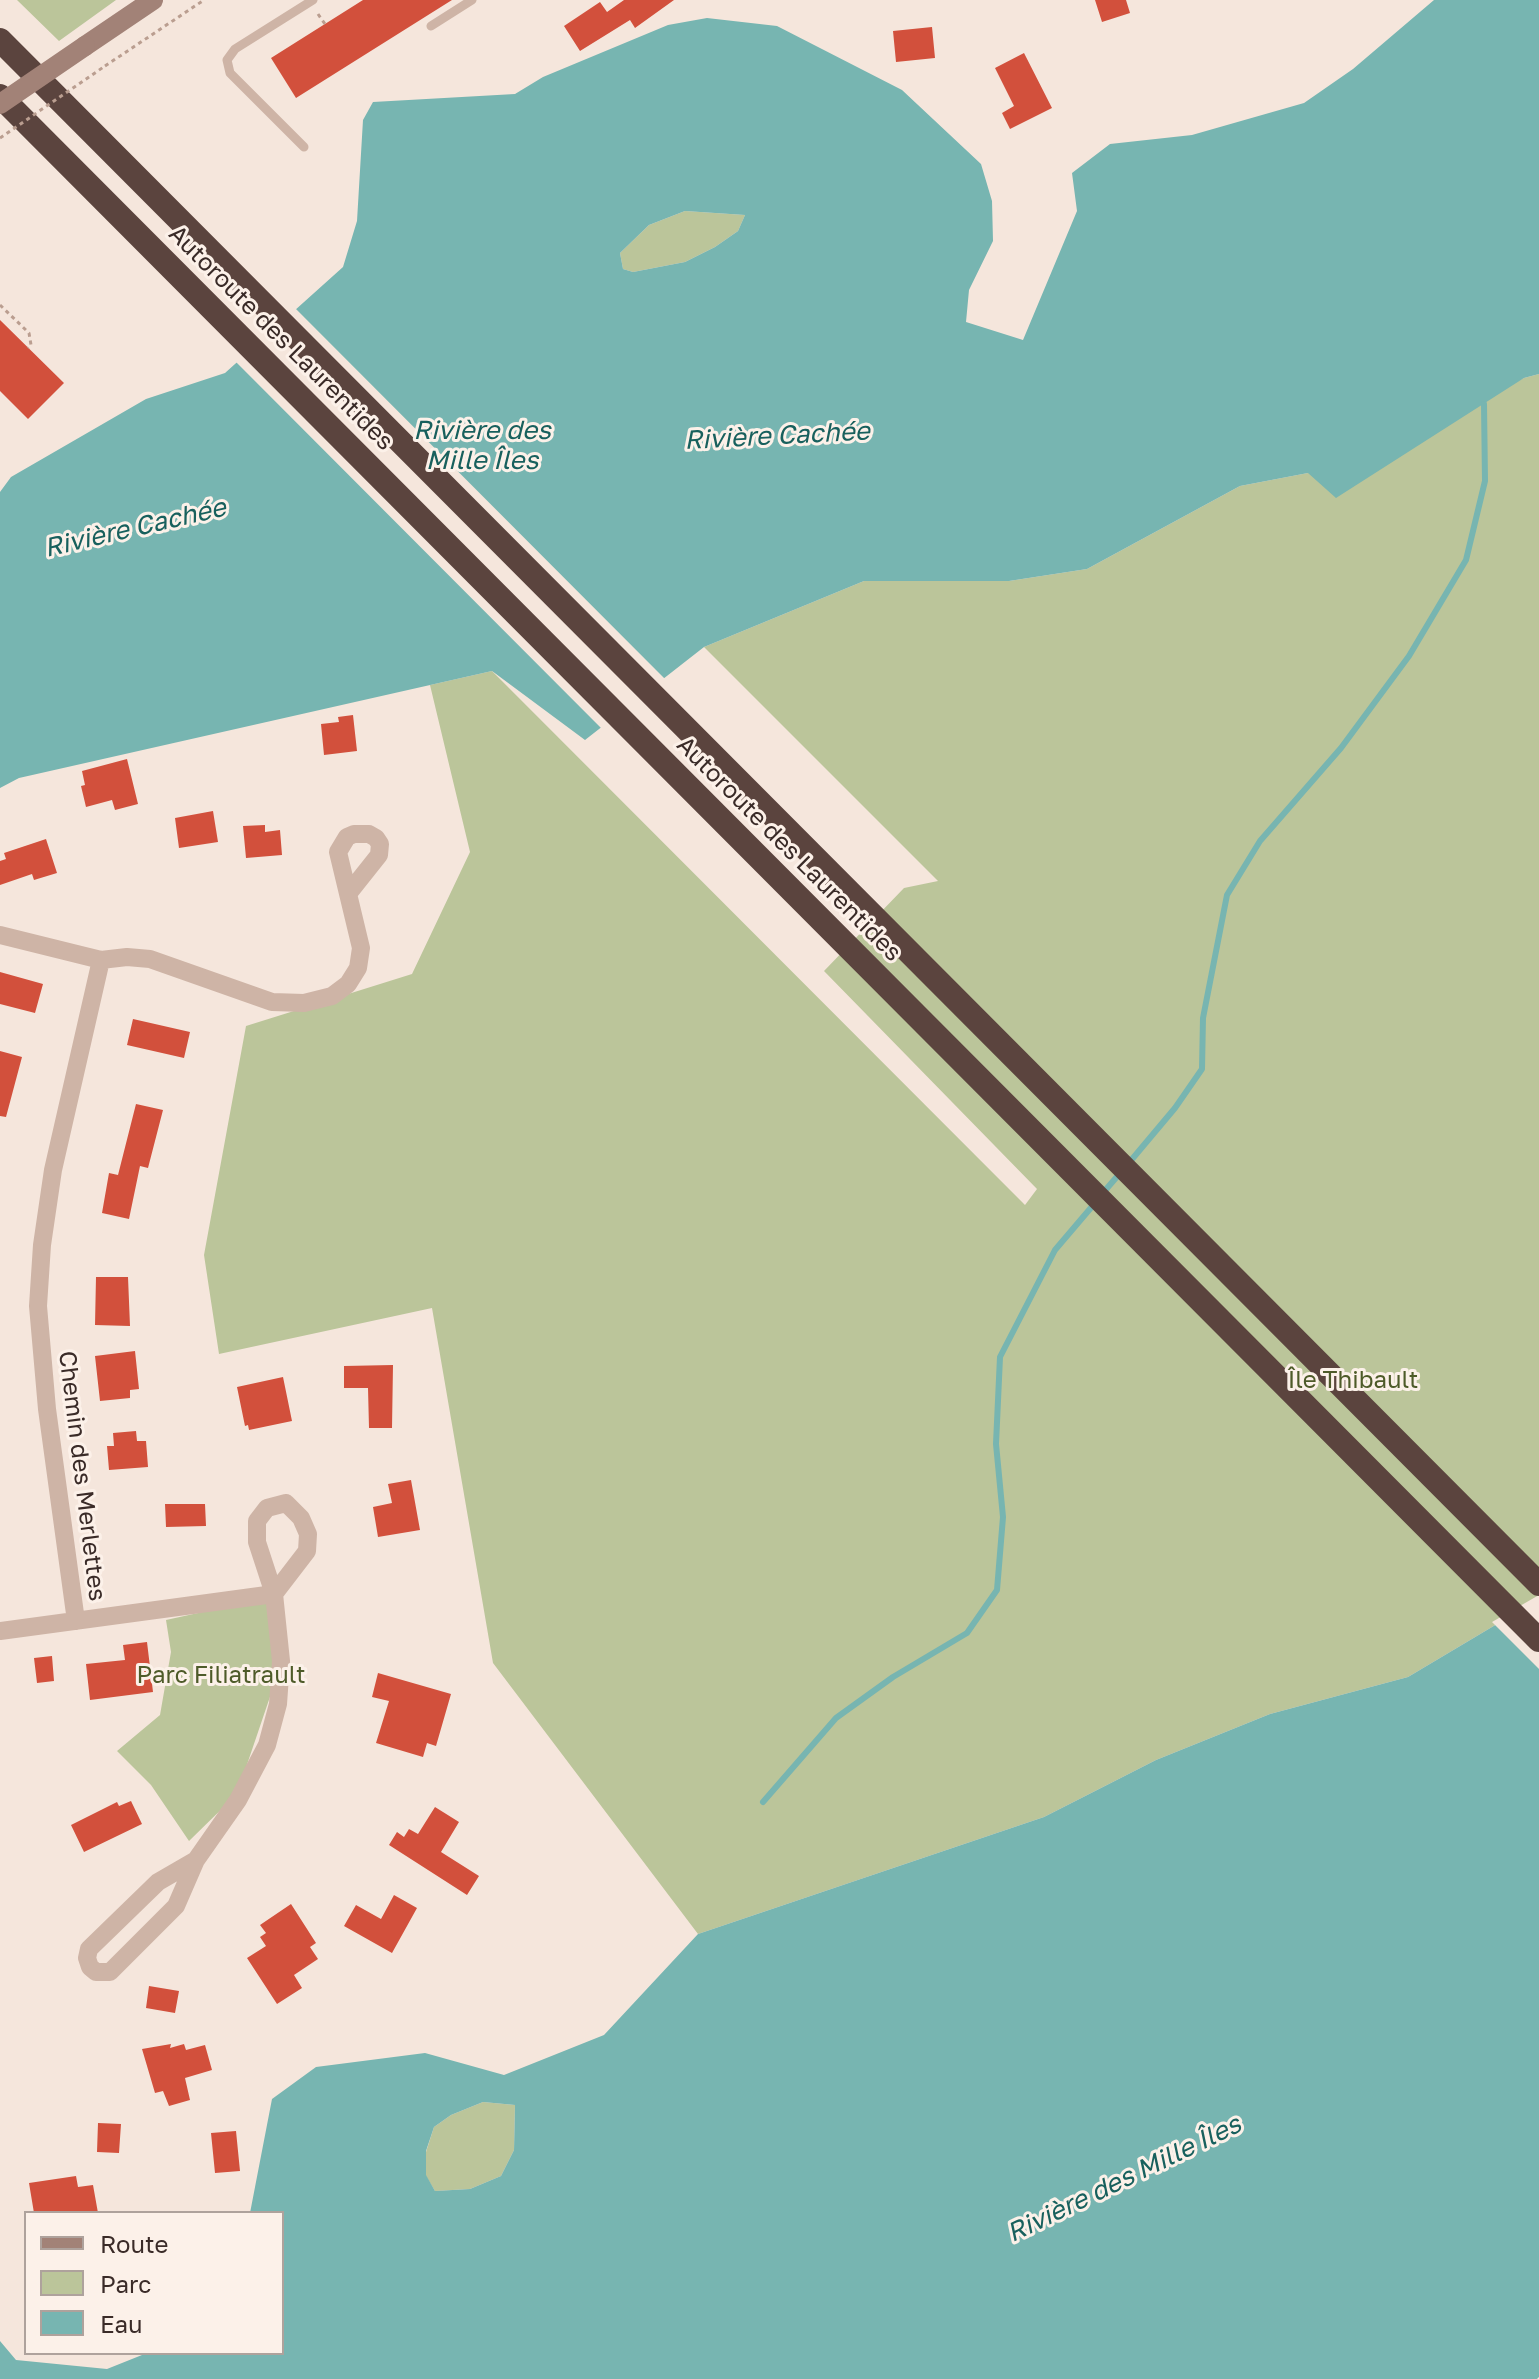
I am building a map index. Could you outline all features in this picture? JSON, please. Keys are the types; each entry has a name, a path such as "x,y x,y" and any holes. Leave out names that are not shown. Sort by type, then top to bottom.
{"highway":[{"name":"Autoroute des Laurentides","path":"0,40 1539,1584"},
{"name":"Autoroute des Laurentides","path":"0,96 1539,1640"}],"main road":[{"path":"0,104 153,0"}],"street":[{"path":"0,935 101,960 127,957 150,959 272,1002 304,1003 332,996 348,984 358,968 361,948 348,894"},
{"name":"Chemin des Merlettes","path":"76,1621 47,1409 38,1306 42,1245 53,1170 101,960"},
{"path":"0,1631 274,1594 281,1661 278,1704 267,1745 238,1800 196,1860 176,1906 110,1972 96,1972 90,1967 87,1958 89,1949 158,1882 196,1860"}],"lane":[{"path":"304,147 230,73 227,60 235,49 313,0"},
{"path":"431,26 472,0"}],"path":[{"path":"0,138 204,0"},
{"path":"0,305 29,333 31,345 28,348"}],"green space":[{"path":"17,0 116,0 59,41"},
{"path":"685,211 745,215 738,231 685,262 633,272 623,269 620,253 649,225"},
{"name":"Île Thibault","path":"1539,374 1539,1599 1408,1677 1270,1714 1156,1760 1044,1817 698,1934 493,1663 432,1308 219,1354 204,1255 246,1026 412,974 470,852 430,685 492,671 1025,1205 1037,1189 824,971 904,888 938,881 704,647 864,581 1009,581 1087,569 1240,486 1308,473"},
{"name":"Parc Filiatrault","path":"271,1597 275,1682 237,1794 189,1841 151,1785 117,1751 160,1715 171,1652 166,1620"},
{"path":"483,2102 515,2105 514,2150 501,2176 470,2189 435,2191 426,2176 426,2152 434,2127 451,2115"}],"water":[{"name":"Rivière des Mille Îles","path":"1434,0 1539,0 1539,374 1524,378 1336,498 1308,473 1240,486 1087,569 1009,581 864,581 704,647 585,740 492,671 19,778 0,788 0,492 11,477 146,399 225,373 343,267 357,221 363,120 373,102 515,94 543,77 668,25 707,18 777,26 902,90 981,164 992,201 993,241 969,290 966,322 1023,340 1077,211 1072,173 1110,144 1192,135 1304,103 1353,69","holes":["685,211 745,215 738,231 685,262 633,272 623,269 620,253 649,225"]},
{"name":"Rivière des Mille Îles","path":"1539,1599 1537,2379 0,2379 0,2341 16,2360 107,2369 142,2355 284,2355 284,2211 250,2211 272,2099 316,2067 425,2053 504,2075 604,2035 698,1934 1044,1817 1156,1760 1270,1714 1408,1677","holes":["483,2102 515,2105 514,2150 501,2176 470,2189 435,2191 426,2175 426,2151 434,2127 451,2115"]}],"pier":[{"path":"293,306 667,681 603,730 234,360"},
{"path":"1539,1595 1539,1669 1492,1622"}],"building":[{"path":"363,0 452,0 296,98 271,58"},
{"path":"624,0 674,0 635,28 630,20 580,51 564,26 600,2 607,12"},
{"path":"1095,0 1126,0 1130,13 1102,22"},
{"path":"932,27 935,58 896,62 893,31"},
{"path":"1024,53 1052,108 1010,129 1002,113 1014,106 995,68"},
{"path":"0,320 64,383 28,419 0,391"},
{"path":"353,715 357,751 324,755 321,724 339,722 338,717"},
{"path":"127,759 138,804 115,810 112,800 86,807 81,786 85,785 82,771"},
{"path":"213,811 218,842 179,848 175,818"},
{"path":"265,825 265,832 280,830 282,855 246,858 243,826"},
{"path":"46,839 57,873 34,880 32,874 0,885 0,861 6,859 4,853"},
{"path":"0,972 43,984 35,1013 0,1004"},
{"path":"133,1019 190,1032 184,1058 127,1045"},
{"path":"0,1051 22,1057 6,1117 0,1116"},
{"path":"136,1104 163,1110 148,1168 140,1166 129,1219 102,1213 109,1173 118,1175"},
{"path":"96,1277 128,1277 130,1326 95,1325"},
{"path":"135,1351 139,1389 130,1390 130,1398 100,1401 95,1356"},
{"path":"393,1365 392,1428 369,1428 368,1388 344,1388 344,1366"},
{"path":"283,1377 292,1421 249,1430 248,1425 245,1426 237,1387"},
{"path":"136,1431 137,1441 146,1441 148,1467 109,1470 107,1446 114,1446 113,1433"},
{"path":"411,1480 420,1530 378,1537 373,1507 392,1503 388,1484"},
{"path":"165,1504 205,1504 206,1526 166,1527"},
{"path":"147,1642 153,1692 90,1700 86,1664 125,1660 123,1645"},
{"path":"52,1656 54,1681 37,1683 34,1658"},
{"path":"378,1673 451,1694 436,1746 427,1743 423,1757 376,1743 389,1701 372,1697"},
{"path":"131,1801 142,1824 84,1852 71,1825 117,1802 119,1806"},
{"path":"435,1807 459,1822 441,1852 479,1876 467,1895 389,1845 397,1832 404,1837 409,1829 418,1834"},
{"path":"394,1895 417,1908 392,1953 344,1926 356,1905 381,1919"},
{"path":"291,1904 316,1943 310,1947 318,1959 294,1975 302,1988 277,2004 247,1958 266,1946 260,1937 266,1933 260,1925"},
{"path":"149,1986 179,1991 175,2013 146,2008"},
{"path":"171,2044 170,2048 184,2044 186,2050 205,2045 212,2070 185,2078 190,2100 169,2106 163,2091 155,2093 142,2049"},
{"path":"98,2123 121,2124 119,2153 97,2152"},
{"path":"236,2131 240,2171 215,2173 211,2133"},
{"path":"76,2176 78,2187 93,2185 98,2211 34,2211 29,2183"}],"waterway":[{"path":"1128,1164 1175,1108 1202,1069 1203,1018 1227,895 1260,841 1341,748 1409,656 1466,560 1485,481 1484,404"},
{"path":"1102,1194 1121,1172"},
{"path":"763,1802 836,1718 893,1677 967,1633 997,1590 1003,1517 996,1444 1000,1357 1055,1250 1095,1203"}],"water label":[{"name":"Rivière Cachée","path":"777,436"},
{"name":"Rivière Cachée","path":"135,528"}]}
